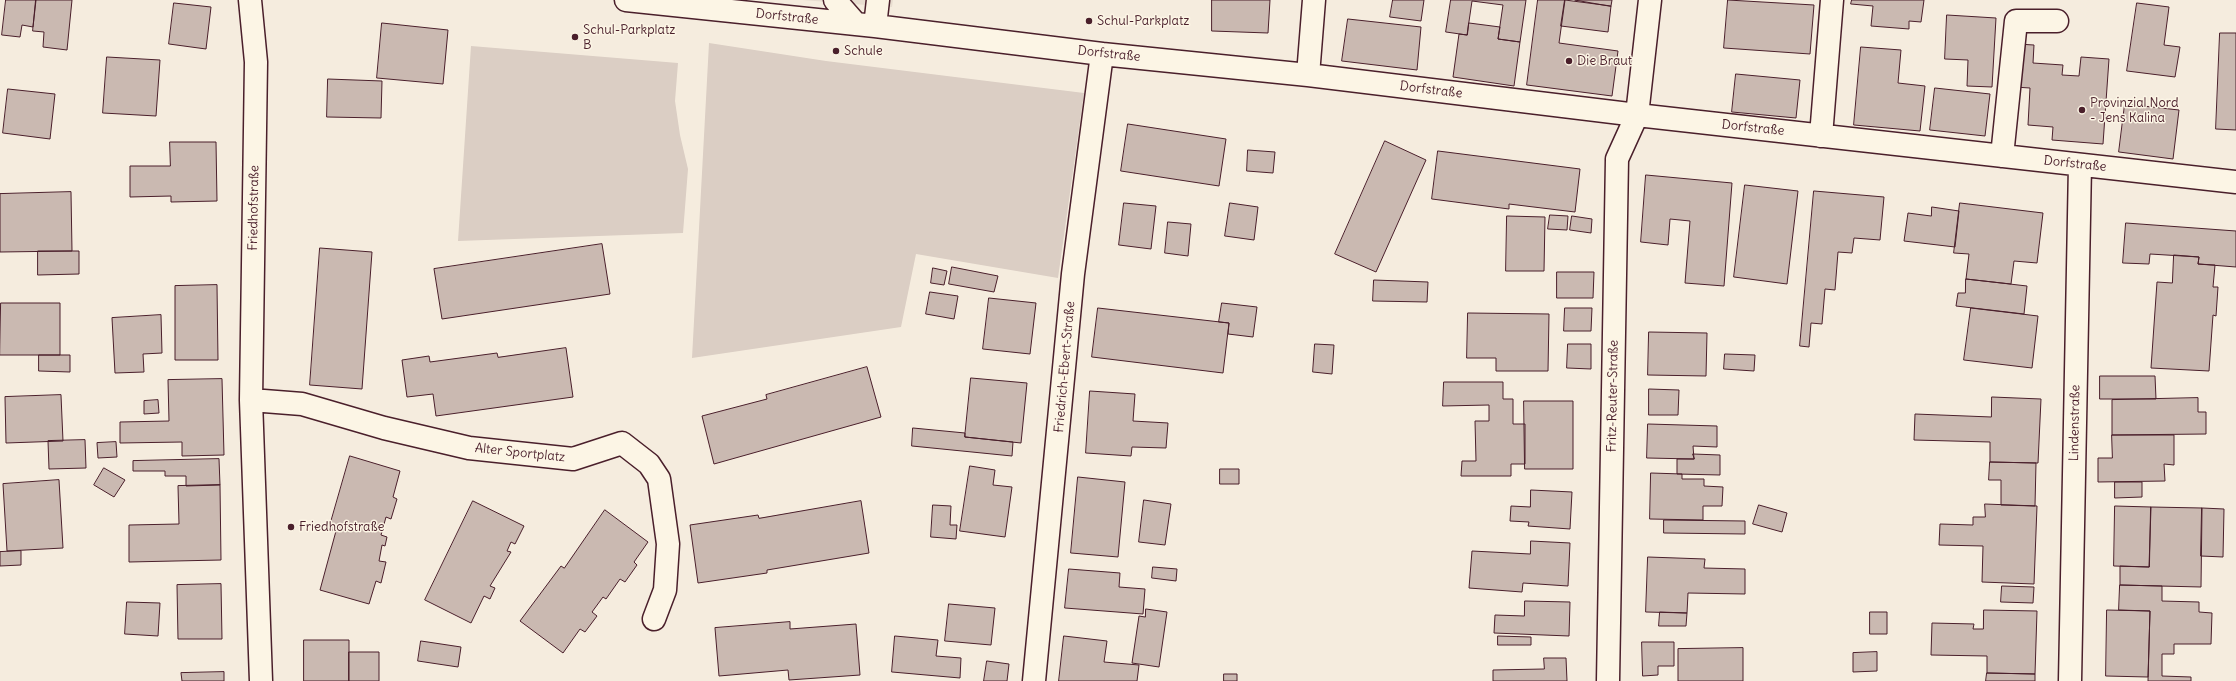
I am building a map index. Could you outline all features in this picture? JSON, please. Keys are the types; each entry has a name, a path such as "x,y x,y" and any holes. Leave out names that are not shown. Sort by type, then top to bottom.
{"street":[{"name":"Friedhofstraße","path":"250,0 256,62 251,400 261,681"},
{"name":"Dorfstraße","path":"626,0 726,5 866,25 1102,54 1308,75 1637,115 2236,182"},
{"path":"835,0 866,25 878,0"},
{"path":"1308,75 1314,0"},
{"name":"Fritz-Reuter-Straße","path":"1608,681 1617,159 1637,115 1650,0"},
{"path":"1821,136 1832,0"},
{"path":"2002,156 2016,21 2057,21"},
{"name":"Friedrich-Ebert-Straße","path":"1034,681 1074,274 1102,54"},
{"name":"Lindenstraße","path":"2070,681 2080,165"},
{"name":"Alter Sportplatz","path":"251,400 302,404 384,428 469,448 573,459 622,443 649,464 658,479 668,544 665,590 654,619"}],"shaded area":[{"path":"802,0 893,0 892,7"},
{"path":"709,43 826,61 1084,93 1058,278 916,254 901,327 692,358"},
{"path":"471,46 678,63 675,101 680,135 688,169 683,233 458,241"}],"building":[{"path":"6,0 36,0 33,27 22,25 20,37 2,35"},
{"path":"36,0 72,0 67,50 43,47 44,32 33,31"},
{"path":"1212,0 1270,0 1268,33 1212,31"},
{"path":"1393,0 1424,0 1421,21 1390,17"},
{"path":"1451,0 1526,0 1520,42 1498,39 1503,5 1472,1 1467,35 1446,32"},
{"path":"1538,0 1565,0 1559,43 1618,51 1612,96 1527,85"},
{"path":"1565,0 1611,6 1608,32 1561,26"},
{"path":"1575,0 1612,0 1611,6"},
{"path":"1728,0 1814,5 1810,54 1724,48"},
{"path":"1852,0 1924,0 1921,22 1909,21 1909,29 1871,26 1873,6 1851,4"},
{"path":"174,3 211,7 206,49 169,44"},
{"path":"2137,3 2169,7 2164,45 2180,47 2175,77 2127,71"},
{"path":"1947,15 1996,18 1992,87 1967,86 1968,60 1945,59"},
{"path":"1348,19 1421,27 1417,70 1342,61"},
{"path":"382,23 448,30 443,84 377,78"},
{"path":"1469,23 1500,27 1498,39 1520,42 1514,86 1453,77 1459,34 1467,35"},
{"path":"2220,33 2236,33 2236,130 2216,129"},
{"path":"2017,44 2034,45 2033,63 2063,65 2062,75 2079,76 2081,57 2109,59 2103,144 2052,140 2053,127 2028,125 2030,88 2014,87"},
{"path":"1861,47 1901,50 1898,83 1925,86 1920,131 1854,125"},
{"path":"107,57 160,60 156,116 103,113"},
{"path":"1736,74 1800,80 1796,118 1732,112"},
{"path":"328,79 382,81 381,118 327,117"},
{"path":"1935,88 1990,94 1985,136 1930,130"},
{"path":"8,89 55,94 50,139 3,133"},
{"path":"2125,104 2179,110 2173,159 2119,152"},
{"path":"1128,124 1226,139 1219,186 1121,171"},
{"path":"1385,141 1426,160 1376,272 1335,254"},
{"path":"170,142 216,142 217,201 171,202 171,196 130,197 130,166 170,166"},
{"path":"1248,150 1275,152 1273,173 1247,171"},
{"path":"1438,151 1580,169 1575,212 1509,204 1509,209 1432,199"},
{"path":"1646,175 1732,183 1724,286 1685,283 1690,221 1670,219 1668,245 1641,242"},
{"path":"1745,185 1798,191 1787,284 1734,277"},
{"path":"1814,191 1884,197 1880,240 1854,238 1852,253 1838,252 1835,290 1825,289 1822,324 1811,323 1809,347 1800,346"},
{"path":"71,192 72,251 0,252 0,194"},
{"path":"1124,203 1156,206 1151,249 1119,245"},
{"path":"1230,203 1258,207 1254,240 1225,236"},
{"path":"1960,203 2043,213 2037,263 2014,261 2011,284 1966,279 1969,254 1954,253"},
{"path":"1932,207 1959,211 1955,247 1904,241 1908,213 1931,216"},
{"path":"1550,215 1568,216 1567,230 1548,229"},
{"path":"1507,216 1545,217 1544,271 1506,271"},
{"path":"1572,216 1592,219 1591,233 1570,230"},
{"path":"1168,222 1191,224 1188,256 1165,253"},
{"path":"2126,223 2236,231 2236,267 2198,264 2199,257 2150,254 2149,264 2123,263"},
{"path":"602,244 610,294 442,319 434,269"},
{"path":"320,248 372,252 362,389 310,385"},
{"path":"38,251 79,251 79,274 38,275"},
{"path":"2174,255 2199,257 2198,264 2215,265 2213,287 2218,287 2216,316 2213,315 2209,371 2151,368 2157,282 2172,283"},
{"path":"952,267 998,276 994,292 949,284"},
{"path":"933,268 947,271 944,285 931,283"},
{"path":"1557,272 1594,272 1593,298 1557,298"},
{"path":"1966,279 2027,286 2024,314 1956,306 1958,293 1965,293"},
{"path":"1374,280 1428,282 1427,302 1373,301"},
{"path":"217,285 218,360 175,360 175,286"},
{"path":"930,292 958,296 954,319 926,314"},
{"path":"989,298 1036,303 1030,354 983,349"},
{"path":"1,303 60,303 60,355 0,355"},
{"path":"1222,303 1257,307 1253,337 1228,334 1229,323 1219,322"},
{"path":"1098,308 1229,323 1223,373 1092,357"},
{"path":"1565,308 1592,308 1591,331 1564,331"},
{"path":"1971,308 2038,316 2032,368 1964,360"},
{"path":"1468,313 1549,314 1548,371 1496,371 1496,358 1467,358"},
{"path":"161,315 162,353 143,354 144,372 115,373 112,318"},
{"path":"1649,332 1707,333 1706,376 1648,375"},
{"path":"1315,344 1334,345 1332,374 1313,372"},
{"path":"1568,344 1591,344 1591,369 1567,368"},
{"path":"566,348 573,397 436,416 433,394 407,397 402,360 429,356 430,362 497,353 498,357"},
{"path":"1725,354 1755,355 1754,371 1724,369"},
{"path":"39,355 70,355 70,372 39,371"},
{"path":"867,367 881,417 714,464 702,416 767,399 766,395"},
{"path":"2100,376 2155,376 2156,399 2100,399"},
{"path":"971,378 1027,383 1021,443 965,437"},
{"path":"222,379 224,455 182,456 182,442 120,443 120,422 169,421 168,380"},
{"path":"1444,382 1503,382 1503,399 1513,399 1513,424 1525,424 1525,464 1511,464 1511,476 1461,476 1462,461 1476,461 1475,421 1489,421 1489,405 1443,406"},
{"path":"1649,389 1679,390 1678,415 1649,415"},
{"path":"1090,391 1135,394 1133,421 1168,423 1166,448 1132,447 1131,456 1086,453"},
{"path":"61,395 63,441 6,443 5,397"},
{"path":"1992,397 2041,399 2038,463 1990,462 1990,442 1914,440 1915,414 1991,417"},
{"path":"2198,398 2198,412 2206,412 2206,434 2112,435 2112,400"},
{"path":"158,400 159,413 144,414 144,401"},
{"path":"1524,401 1573,401 1573,469 1525,469"},
{"path":"1648,424 1717,426 1717,447 1693,446 1694,459 1647,458"},
{"path":"913,428 965,433 965,437 1013,442 1012,456 912,446"},
{"path":"2112,435 2174,435 2174,465 2164,464 2165,481 2098,482 2098,458 2112,458"},
{"path":"85,440 86,468 49,469 48,441"},
{"path":"116,442 117,457 98,458 97,443"},
{"path":"1693,454 1720,455 1720,475 1677,474 1677,459 1694,459"},
{"path":"350,456 400,471 393,497 397,499 391,519 386,517 381,535 387,537 385,546 382,545 379,561 386,562 381,583 376,581 369,604 320,590 336,531 329,529"},
{"path":"219,459 220,485 186,486 186,476 165,476 165,471 133,471 133,461"},
{"path":"1990,462 2036,463 2035,506 2001,505 2001,480 1989,480"},
{"path":"970,466 995,470 993,485 1012,487 1005,537 960,531"},
{"path":"104,468 125,480 114,497 94,485"},
{"path":"1220,469 1239,469 1239,484 1220,484"},
{"path":"1651,473 1682,474 1682,479 1704,479 1704,486 1723,487 1722,506 1703,506 1703,520 1650,519"},
{"path":"1078,477 1125,482 1118,557 1071,553"},
{"path":"59,480 63,548 7,551 3,484"},
{"path":"2115,482 2142,482 2142,497 2115,498"},
{"path":"220,485 221,560 129,562 129,525 179,524 178,486"},
{"path":"1531,490 1572,492 1570,529 1528,526 1529,522 1510,521 1511,506 1530,507"},
{"path":"1144,500 1171,504 1165,545 1139,542"},
{"path":"473,501 524,526 515,544 511,542 507,551 511,552 490,586 495,588 490,599 484,596 471,623 425,600"},
{"path":"861,501 869,553 767,570 767,573 698,583 690,525 758,515 759,518"},
{"path":"1985,504 2037,506 2034,584 1982,582 1983,546 1939,545 1940,524 1973,525 1973,517 1985,517"},
{"path":"933,505 951,506 950,525 957,525 956,539 931,537"},
{"path":"1759,505 1787,513 1782,532 1753,524"},
{"path":"2115,506 2151,507 2149,567 2114,566"},
{"path":"2151,507 2202,508 2201,587 2120,585 2120,566 2149,567"},
{"path":"2202,508 2224,509 2223,557 2201,556"},
{"path":"605,510 648,542 634,562 637,565 625,582 620,579 606,599 603,597 592,612 597,616 585,632 580,629 563,653 520,621 561,566 564,568"},
{"path":"1664,520 1745,521 1745,534 1664,533"},
{"path":"1531,541 1570,543 1568,586 1523,583 1522,592 1469,588 1472,551 1530,554"},
{"path":"21,551 21,565 0,566 0,552"},
{"path":"1648,557 1705,559 1704,568 1745,569 1745,594 1688,593 1687,613 1646,612"},
{"path":"1153,567 1177,569 1176,581 1152,578"},
{"path":"1069,569 1120,573 1119,587 1145,589 1143,614 1065,608"},
{"path":"221,584 222,639 178,639 177,585"},
{"path":"2120,585 2162,586 2162,601 2199,602 2199,612 2212,613 2211,644 2174,644 2174,654 2162,654 2162,676 2191,677 2191,681 2148,681 2150,611 2119,610"},
{"path":"2002,586 2034,587 2033,603 2001,602"},
{"path":"1525,601 1570,602 1569,636 1494,633 1495,615 1524,616"},
{"path":"127,602 160,603 158,636 125,634"},
{"path":"949,604 995,608 991,645 945,641"},
{"path":"1146,609 1167,612 1159,667 1132,663 1139,616 1145,617"},
{"path":"1984,610 2037,611 2035,674 1987,673 1987,656 1931,655 1932,623 1974,624 1973,629 1983,629"},
{"path":"2107,610 2150,611 2148,677 2106,676"},
{"path":"1660,612 1687,613 1686,626 1659,626"},
{"path":"1870,612 1887,612 1887,634 1870,634"},
{"path":"790,622 790,629 856,624 860,675 789,680 788,670 719,676 715,628"},
{"path":"895,636 938,640 936,656 961,658 960,678 892,672"},
{"path":"1064,636 1107,641 1104,662 1139,665 1137,681 1059,681"},
{"path":"1498,636 1531,637 1531,645 1498,645"},
{"path":"304,640 349,640 349,681 304,681"},
{"path":"421,641 461,647 458,667 418,661"},
{"path":"1642,642 1674,642 1674,666 1658,666 1658,675 1643,676"},
{"path":"1743,648 1743,681 1678,681 1678,649"},
{"path":"349,652 379,652 379,681 349,681"},
{"path":"1877,652 1877,671 1853,672 1853,653"},
{"path":"1544,658 1566,658 1567,681 1493,681 1493,670 1544,669"},
{"path":"987,661 1009,664 1007,681 984,681"},
{"path":"224,672 224,681 182,681 181,673"},
{"path":"1987,673 2035,674 2035,681 1986,681"},
{"path":"1224,674 1237,674 1237,681 1224,681"}],"place":[{"name":"Schul-Parkplatz","path":"1089,21"},
{"name":"Schul-Parkplatz B","path":"575,37"},
{"name":"Schule","path":"836,51"},
{"name":"Die Braut","path":"1569,61"},
{"name":"Provinzial Nord - Jens Kalina","path":"2082,110"},
{"name":"Friedhofstraße","path":"291,527"}]}
